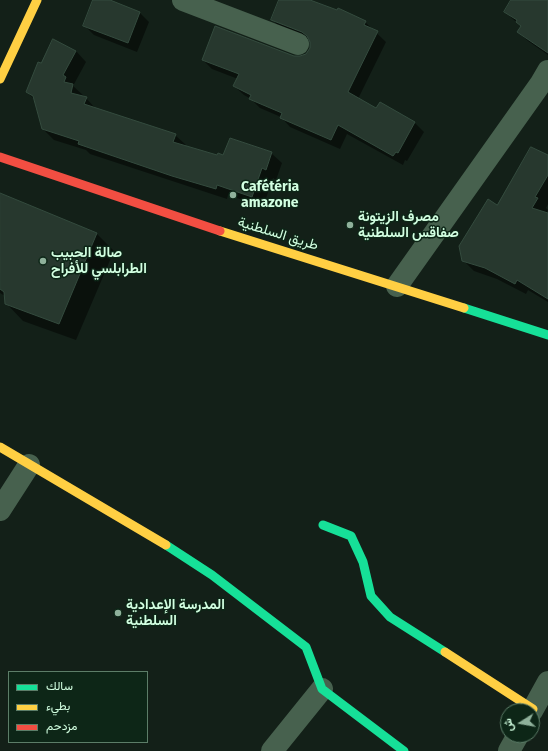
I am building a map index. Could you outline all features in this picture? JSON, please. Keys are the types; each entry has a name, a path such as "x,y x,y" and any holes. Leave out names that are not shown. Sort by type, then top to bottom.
{"street":[{"path":"0,79 37,0"},
{"path":"183,0 298,44"},
{"path":"398,286 546,80"},
{"name":"طريق السلطنية","path":"0,157 188,221 398,286 548,335"},
{"path":"0,447 149,534 212,575 306,647 322,689 404,751"},
{"path":"0,510 29,465"},
{"path":"323,525 351,536 363,562 370,596 390,617 521,703"},
{"path":"536,703 548,682"},
{"path":"272,751 322,689"}],"building":[{"path":"93,0 110,0 140,12 128,43 83,26"},
{"path":"279,0 310,0 337,10 338,8 366,21 364,25 378,31 348,92 376,108 380,102 415,122 398,153 396,152 393,156 338,125 331,140 280,118 282,113 249,99 251,95 233,86 239,74 202,60 215,26 294,56 306,54 310,48 310,42 307,36 302,32 271,20"},
{"path":"511,0 548,0 548,53 517,32 521,26 516,22 517,20 504,12"},
{"path":"53,39 76,51 63,75 66,77 64,82 73,84 71,93 87,97 84,104 176,134 173,142 217,155 218,153 223,155 230,138 272,152 266,170 262,168 252,197 217,185 216,189 172,176 78,144 79,141 42,129 33,96 26,92 38,62 41,63"},
{"path":"531,147 548,155 548,175 535,197 538,198 532,208 548,213 548,299 517,280 515,284 485,268 462,261 459,246 488,199 497,205"},
{"name":"صالة الحبيب الطرابلسي للأفراح","path":"0,193 97,233 59,324 5,304 4,292 0,289"}],"traffic: fast":[{"path":"464,308 548,335"},
{"path":"323,525 351,536 363,562 371,596 390,617 445,652"},
{"path":"166,545 212,575 306,647 322,689 404,751"}],"traffic: slow":[{"path":"0,79 37,0"},
{"path":"220,231 464,308"},
{"path":"0,447 166,545"},
{"path":"445,652 524,703"}],"traffic: jam":[{"path":"0,157 220,231"}],"place":[{"name":"Cafétéria amazone","path":"233,195"},
{"name":"مصرف الزيتونة صفاقس السلطنية","path":"350,225"},
{"name":"صالة الحبيب الطرابلسي للأفراح","path":"43,261"},
{"name":"المدرسة الإعدادية السلطنية","path":"118,613"}]}
